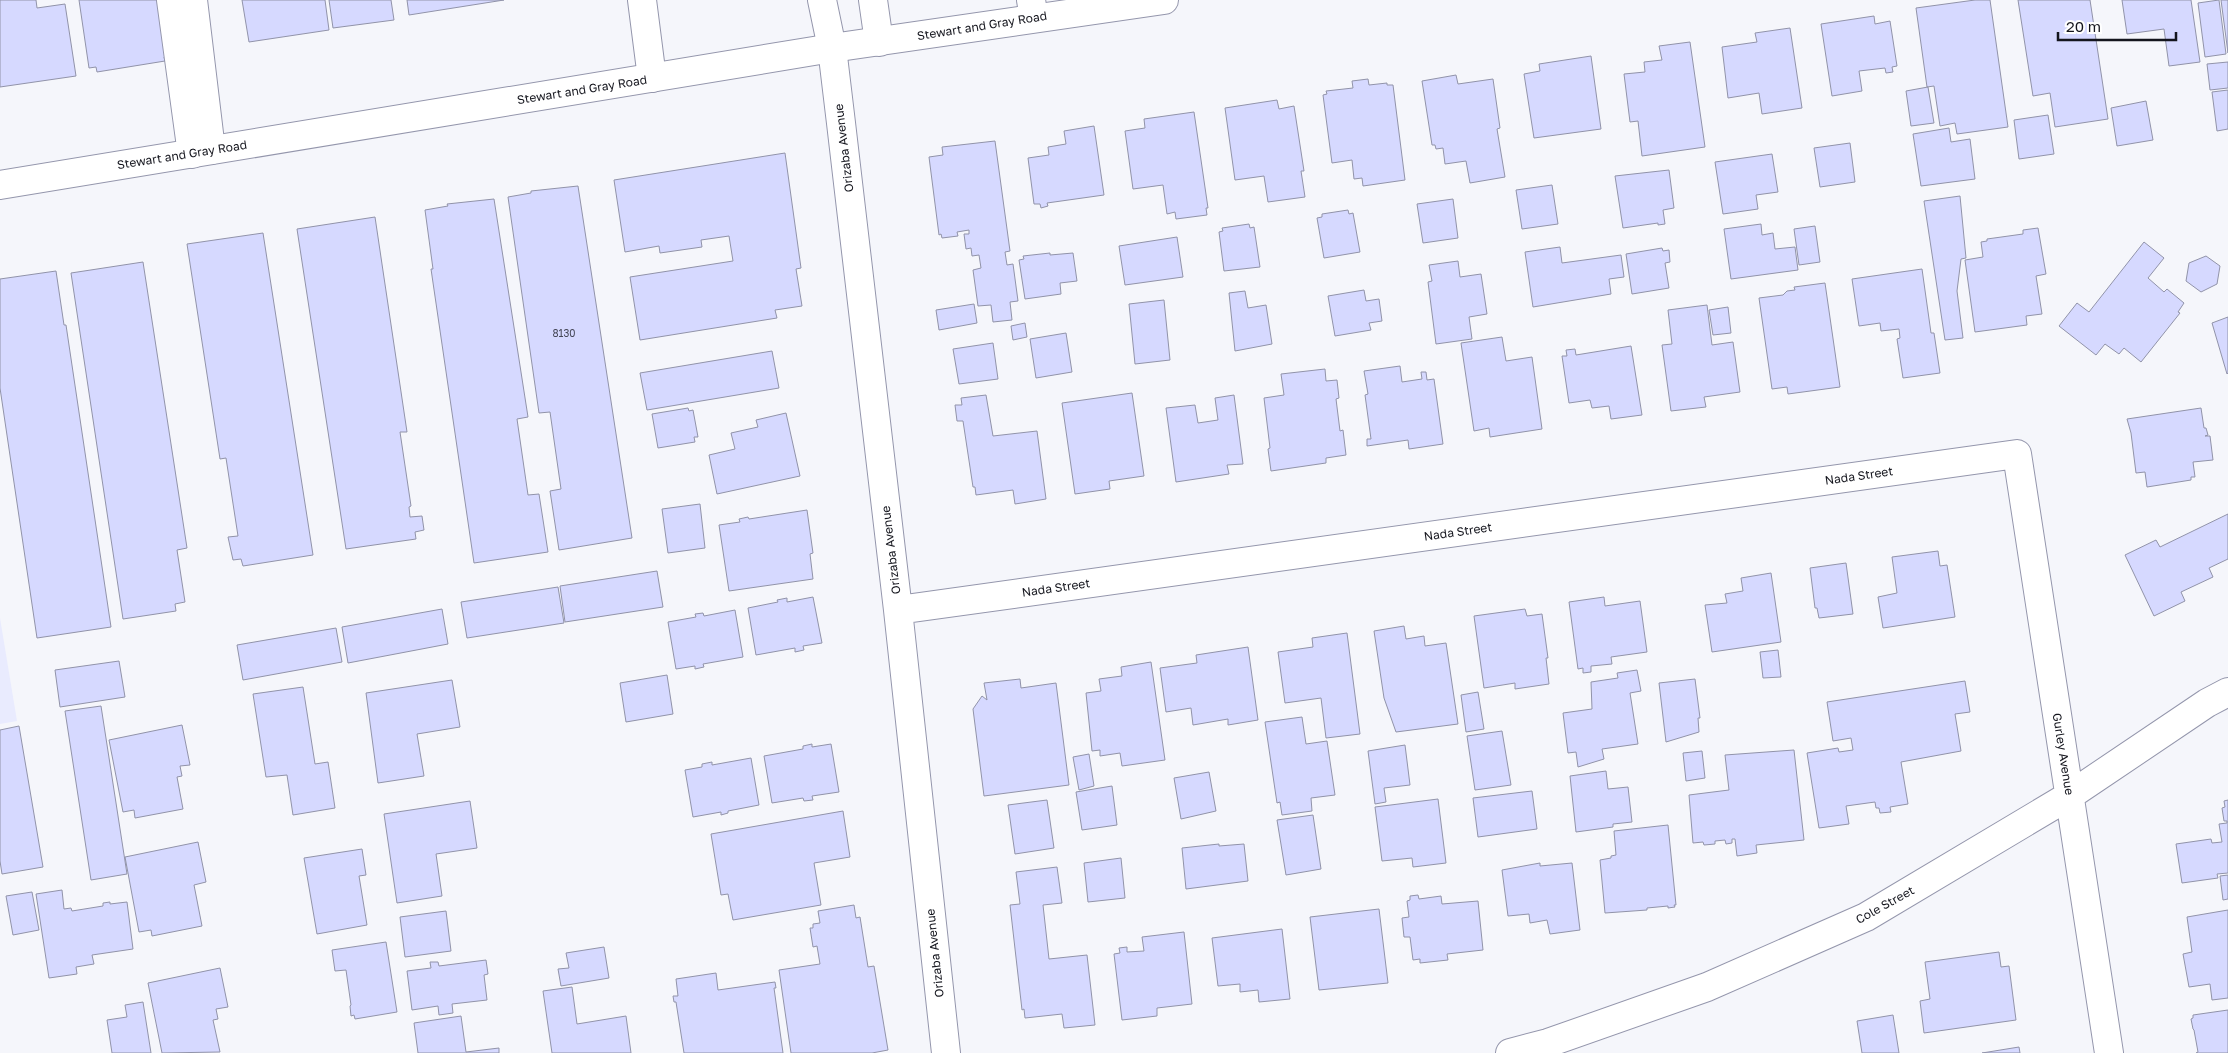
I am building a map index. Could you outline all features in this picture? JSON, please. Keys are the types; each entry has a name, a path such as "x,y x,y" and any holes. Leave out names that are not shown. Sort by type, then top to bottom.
{"street":[{"path":"171,0 202,152"},
{"path":"193,0 202,152"},
{"path":"642,0 652,78"},
{"name":"Orizaba Avenue","path":"822,0 832,48 898,610 946,1053"},
{"path":"873,0 879,42"},
{"name":"Stewart and Gray Road","path":"0,184 832,48 879,42 1032,9 1164,0"},
{"name":"Nada Street","path":"898,610 2017,454"},
{"name":"Gurley Avenue","path":"2017,454 2109,1053"},
{"name":"Cole Street","path":"1510,1053 1548,1043 1707,987 1866,917 2069,796 2207,703 2228,692"}],"shaded area":[{"path":"0,618 17,721 0,724"}],"building":[{"path":"0,0 36,0 37,8 65,4 76,76 0,87"},
{"path":"79,0 161,0 170,56 164,57 165,61 97,72 96,67 89,68"},
{"path":"242,0 325,0 329,30 249,42"},
{"path":"329,0 391,0 394,20 333,28"},
{"path":"407,0 504,0 409,15"},
{"path":"1975,0 1990,0 2008,127 1957,134 1955,123 1940,126 1934,86 1927,87 1916,8"},
{"path":"2018,0 2090,0 2108,119 2055,127 2050,93 2033,96"},
{"path":"2122,0 2191,0 2200,62 2169,66 2164,29 2127,34"},
{"path":"2219,0 2226,54 2205,57 2198,3"},
{"path":"2221,0 2228,0 2228,53"},
{"path":"1874,16 1875,24 1890,21 1897,66 1892,67 1893,72 1886,73 1885,68 1859,71 1862,91 1832,96 1821,24"},
{"path":"1790,28 1802,108 1762,114 1759,93 1728,98 1722,47 1757,42 1755,33"},
{"path":"1690,42 1705,147 1642,156 1638,121 1630,122 1624,74 1645,72 1644,62 1662,60 1659,46"},
{"path":"1591,56 1601,129 1534,138 1524,74 1540,71 1539,64"},
{"path":"2228,62 2228,88 2210,90 2207,64"},
{"path":"1456,75 1458,84 1493,79 1500,128 1497,129 1505,177 1470,183 1466,161 1445,164 1443,148 1436,149 1435,145 1432,145 1422,81"},
{"path":"1368,79 1369,85 1387,83 1387,85 1393,85 1405,180 1363,186 1362,178 1354,179 1352,160 1332,163 1323,95 1327,94 1326,91 1353,88 1352,81"},
{"path":"1928,87 1934,123 1911,126 1906,91"},
{"path":"2228,90 2228,129 2217,131 2212,92"},
{"path":"1277,100 1279,109 1294,106 1304,171 1301,171 1305,197 1268,202 1264,176 1235,180 1225,108"},
{"path":"2146,101 2153,140 2117,146 2111,108"},
{"path":"1194,112 1208,208 1206,208 1207,215 1176,219 1175,212 1167,214 1163,185 1133,189 1125,131 1145,128 1144,119"},
{"path":"2048,115 2054,154 2019,159 2014,120"},
{"path":"1094,126 1104,195 1047,203 1048,206 1041,208 1040,204 1034,204 1028,158 1049,155 1048,147 1066,144 1064,131"},
{"path":"1949,128 1951,142 1970,139 1975,179 1921,186 1913,134"},
{"path":"995,141 1010,251 1005,252 1007,265 1013,264 1018,301 1010,302 1012,320 993,322 991,305 978,306 973,270 981,268 979,255 972,256 971,248 966,249 964,234 969,234 969,230 957,232 958,236 942,238 941,234 939,235 929,157 943,155 942,147"},
{"path":"1850,143 1855,182 1820,187 1814,148"},
{"path":"785,153 801,268 796,269 802,306 775,310 777,318 640,340 630,277 733,261 729,236 701,240 702,247 660,253 659,246 625,252 614,180"},
{"path":"1772,154 1778,192 1756,195 1758,209 1723,214 1715,162"},
{"path":"1669,170 1674,208 1663,210 1665,224 1658,225 1658,223 1623,228 1615,176"},
{"path":"1552,185 1558,224 1522,229 1516,190"},
{"path":"578,186 632,538 559,550 550,491 561,489 550,412 539,413 508,197 531,193 531,191"},
{"path":"1960,196 1966,258 1961,259 1957,291 1963,338 1945,340 1924,201"},
{"path":"494,199 528,417 517,419 528,495 539,494 548,552 474,563 431,269 433,269 425,210 448,206 447,204"},
{"path":"1453,199 1458,238 1423,243 1417,204"},
{"path":"1348,210 1349,214 1353,213 1360,252 1324,258 1317,218 1322,217 1322,214"},
{"path":"375,217 407,432 400,432 411,506 409,507 410,517 422,516 424,530 415,532 416,539 346,549 297,229"},
{"path":"1249,224 1250,228 1254,227 1260,267 1224,271 1219,232 1223,231 1222,228"},
{"path":"1761,224 1762,235 1773,233 1775,249 1795,247 1798,270 1731,279 1724,229"},
{"path":"1815,226 1820,262 1799,265 1794,229"},
{"path":"2038,228 2046,274 2036,276 2042,314 2026,316 2027,325 1975,332 1965,260 1983,257 1981,242 1987,241 1987,239 2023,234 2023,230"},
{"path":"263,233 313,555 243,566 241,559 233,560 228,537 238,536 226,458 220,459 187,244"},
{"path":"1177,237 1183,277 1125,285 1119,246"},
{"path":"2144,242 2164,258 2148,278 2164,292 2167,289 2184,303 2178,312 2180,313 2141,362 2124,348 2119,354 2105,344 2096,355 2059,326 2077,303 2089,312"},
{"path":"1560,247 1562,263 1621,255 1624,277 1609,279 1611,294 1533,307 1525,252"},
{"path":"1662,248 1663,251 1669,250 1670,262 1665,263 1669,288 1632,294 1626,254"},
{"path":"1050,253 1050,255 1073,253 1077,281 1060,283 1061,294 1025,299 1019,260 1024,259 1023,256"},
{"path":"2206,256 2220,266 2217,284 2201,292 2186,281 2189,263"},
{"path":"1458,261 1460,277 1481,274 1487,314 1469,317 1472,339 1436,344 1428,282 1432,281 1429,265"},
{"path":"143,262 187,548 177,550 185,602 175,604 176,611 123,619 71,273"},
{"path":"1922,269 1931,333 1934,333 1940,373 1903,378 1897,339 1900,338 1899,329 1881,331 1880,323 1859,326 1852,279"},
{"path":"56,271 64,325 66,325 111,627 37,638 0,388 0,279"},
{"path":"1825,283 1840,387 1788,394 1787,387 1772,389 1759,298 1783,295 1787,291 1795,290 1794,287"},
{"path":"1364,290 1366,301 1379,299 1382,321 1369,323 1371,330 1335,336 1328,296"},
{"path":"1245,291 1248,308 1266,305 1272,344 1235,351 1229,293"},
{"path":"1164,300 1170,360 1135,364 1129,304"},
{"path":"974,304 977,323 939,330 936,310"},
{"path":"1707,305 1712,345 1733,342 1740,392 1704,397 1706,407 1671,411 1662,345 1672,344 1668,310"},
{"path":"1728,307 1731,333 1713,335 1709,310"},
{"path":"2228,317 2228,373 2227,374 2212,323"},
{"path":"1025,323 1027,337 1013,340 1011,326"},
{"path":"1066,333 1072,372 1036,378 1030,339"},
{"path":"1502,337 1506,361 1532,357 1542,429 1490,437 1489,428 1474,431 1461,343"},
{"path":"993,343 998,379 959,384 953,349"},
{"path":"1631,346 1642,415 1611,419 1609,406 1592,408 1590,400 1569,403 1562,356 1567,356 1566,350 1575,349 1576,355"},
{"path":"772,351 779,388 647,410 640,373"},
{"path":"1400,366 1402,382 1422,379 1421,372 1426,372 1427,380 1434,379 1443,444 1409,449 1408,440 1367,446 1367,439 1371,439 1365,395 1368,394 1364,371"},
{"path":"1325,369 1326,381 1337,380 1339,398 1336,399 1340,431 1343,430 1346,455 1326,458 1326,463 1271,471 1264,398 1284,395 1281,374"},
{"path":"1132,393 1144,476 1109,481 1110,489 1075,494 1062,403"},
{"path":"986,395 993,436 1037,431 1046,499 1015,504 1013,490 976,495 975,487 973,487 963,421 957,421 955,405 962,405 961,398"},
{"path":"1234,395 1243,464 1227,465 1229,474 1176,482 1166,408 1195,405 1198,423 1218,420 1215,398"},
{"path":"688,408 689,411 693,410 698,437 694,437 695,442 658,448 652,414"},
{"path":"2201,408 2204,428 2206,428 2208,435 2205,436 2210,436 2213,460 2193,462 2195,477 2191,477 2191,480 2147,487 2145,472 2136,473 2131,433 2127,419"},
{"path":"786,413 800,476 717,494 709,455 735,449 731,433 758,427 756,420"},
{"path":"700,504 705,548 668,553 662,509"},
{"path":"807,510 813,553 810,554 813,579 729,591 719,525 740,522 739,519 748,517 749,519"},
{"path":"2228,514 2228,559 2209,568 2213,577 2181,592 2185,601 2154,616 2125,555 2156,540 2160,547"},
{"path":"1938,551 1940,566 1947,565 1955,617 1883,628 1878,597 1897,593 1892,557"},
{"path":"1846,563 1853,614 1819,618 1817,608 1815,608 1810,568"},
{"path":"657,571 663,607 565,622 560,586"},
{"path":"1771,573 1781,642 1712,652 1705,605 1727,603 1725,594 1743,591 1741,578"},
{"path":"558,587 564,623 467,638 461,602"},
{"path":"813,597 822,643 803,646 804,650 795,652 795,648 756,655 748,608 778,602 777,600 787,598 787,602"},
{"path":"1604,597 1605,606 1640,601 1647,652 1611,657 1612,664 1591,666 1591,672 1583,673 1583,668 1578,669 1569,602"},
{"path":"442,609 448,644 348,663 342,627"},
{"path":"1525,609 1527,616 1542,614 1548,658 1546,658 1549,684 1515,689 1515,683 1484,688 1474,616"},
{"path":"735,610 743,657 703,664 704,667 695,669 695,666 676,669 668,622 696,617 695,614 703,613 704,616"},
{"path":"1404,626 1406,639 1424,636 1425,646 1446,643 1458,724 1396,732 1384,698 1374,631"},
{"path":"336,628 342,662 243,680 237,645"},
{"path":"1347,633 1360,734 1326,738 1321,698 1285,703 1278,652 1313,647 1312,638"},
{"path":"1248,647 1258,720 1228,725 1228,719 1193,725 1191,708 1166,712 1160,668 1197,663 1196,655"},
{"path":"1778,650 1781,677 1763,678 1760,652"},
{"path":"119,661 125,697 60,707 55,670"},
{"path":"1151,662 1165,760 1122,766 1120,753 1100,756 1100,750 1092,751 1086,693 1101,691 1099,679 1122,676 1121,667"},
{"path":"1637,670 1641,691 1630,693 1638,744 1602,749 1604,759 1578,767 1576,752 1568,753 1563,713 1592,709 1591,682 1618,678 1617,673"},
{"path":"667,675 673,714 626,722 620,683"},
{"path":"1020,679 1021,688 1056,683 1069,785 984,796 973,709 982,696 987,700 984,683"},
{"path":"1695,679 1700,718 1698,718 1699,732 1666,742 1659,683"},
{"path":"452,680 460,727 417,734 424,776 378,783 366,693"},
{"path":"1965,681 1970,712 1955,714 1961,751 1901,762 1908,804 1890,807 1891,812 1880,813 1879,808 1876,808 1875,802 1846,806 1849,824 1819,828 1807,753 1838,748 1839,752 1853,750 1851,738 1833,741 1827,702"},
{"path":"303,687 315,764 328,762 335,808 293,815 287,775 266,777 253,694"},
{"path":"1478,692 1484,729 1466,732 1461,695"},
{"path":"101,706 127,874 91,880 65,711"},
{"path":"1302,717 1306,744 1327,741 1335,795 1311,798 1312,811 1282,815 1280,802 1277,803 1265,722"},
{"path":"182,725 190,765 180,766 182,776 177,777 183,809 135,818 134,810 123,812 109,740"},
{"path":"19,726 43,867 2,874 0,861 0,730"},
{"path":"1502,731 1511,785 1475,790 1467,736"},
{"path":"812,744 812,747 831,744 839,792 812,796 813,800 804,801 803,798 772,803 764,756 803,749 803,746"},
{"path":"1405,745 1410,785 1384,788 1386,802 1375,804 1368,751"},
{"path":"1794,750 1804,840 1756,845 1757,853 1737,856 1735,839 1732,839 1732,843 1726,844 1725,840 1715,841 1715,844 1693,843 1689,795 1729,790 1725,755"},
{"path":"1702,751 1705,778 1686,781 1683,753"},
{"path":"1089,754 1094,786 1079,790 1073,757"},
{"path":"751,758 759,805 728,811 728,813 721,815 721,812 693,817 685,770 702,767 702,764 712,762 712,765"},
{"path":"1606,771 1608,789 1628,787 1632,822 1613,824 1613,827 1576,832 1570,776"},
{"path":"1209,772 1216,811 1181,819 1174,778"},
{"path":"1112,786 1117,825 1082,830 1076,792"},
{"path":"1532,791 1537,829 1478,837 1473,798"},
{"path":"1438,799 1446,863 1413,867 1412,858 1382,861 1375,807"},
{"path":"1047,800 1054,848 1015,854 1008,805"},
{"path":"2228,800 2228,873 2217,874 2218,878 2182,883 2176,844 2211,839 2212,843 2222,842 2219,824 2227,823 2227,821 2224,821 2222,808 2225,807 2224,801"},
{"path":"470,801 477,848 436,854 442,896 397,903 384,814"},
{"path":"843,811 850,857 814,863 821,905 733,920 728,894 721,895 711,834"},
{"path":"1313,815 1321,869 1286,875 1277,820"},
{"path":"1668,825 1675,907 1668,908 1668,906 1647,908 1647,910 1605,913 1600,860 1616,855 1614,831"},
{"path":"198,842 206,882 194,885 202,926 152,936 151,930 139,932 125,857"},
{"path":"1219,844 1219,846 1244,844 1248,881 1186,889 1182,848"},
{"path":"362,849 366,875 359,876 367,925 317,934 304,858"},
{"path":"1121,858 1125,898 1088,902 1084,863"},
{"path":"1540,863 1540,866 1572,863 1580,930 1550,934 1547,920 1530,923 1529,914 1508,916 1502,870"},
{"path":"1057,867 1062,903 1043,905 1049,959 1087,955 1095,1025 1064,1028 1062,1014 1025,1018 1024,1009 1022,1010 1010,905 1020,904 1016,872"},
{"path":"2228,875 2228,899 2223,900 2220,876"},
{"path":"62,890 64,909 71,908 72,911 103,906 103,903 127,902 133,949 92,955 94,964 76,967 77,974 49,978 36,894"},
{"path":"32,892 39,930 13,935 6,896"},
{"path":"1418,895 1419,899 1441,896 1442,904 1478,901 1483,950 1447,954 1448,960 1420,963 1420,959 1413,960 1410,937 1404,937 1402,918 1409,917 1407,901 1410,900 1410,896"},
{"path":"854,905 856,918 860,917 868,967 874,966 888,1050 872,1053 791,1053 779,970 820,964 817,946 813,947 810,928 813,928 813,924 820,923 818,911"},
{"path":"1379,909 1388,983 1319,990 1310,917"},
{"path":"2228,910 2228,998 2212,1000 2210,984 2189,987 2183,954 2192,952 2187,917"},
{"path":"446,911 451,951 405,957 400,917"},
{"path":"1282,929 1290,999 1259,1002 1258,990 1240,992 1240,984 1218,986 1212,938"},
{"path":"1184,932 1192,1004 1157,1008 1157,1016 1122,1020 1114,954 1120,953 1119,948 1127,947 1127,952 1144,951 1142,937"},
{"path":"386,942 397,1012 355,1019 354,1015 351,1016 346,970 335,971 332,950"},
{"path":"604,947 609,978 561,986 558,969 569,968 566,953"},
{"path":"1999,952 2001,967 2009,966 2016,1020 1924,1033 1920,1001 1930,999 1925,962"},
{"path":"486,960 488,974 484,975 487,1000 452,1004 453,1013 439,1015 438,1006 412,1010 407,971 431,968 430,962 438,962 439,966"},
{"path":"220,968 228,1007 216,1009 218,1019 213,1020 220,1052 162,1053 148,983"},
{"path":"716,973 718,990 775,982 776,988 774,988 783,1053 684,1053 676,1002 674,1002 673,996 678,996 676,979"},
{"path":"572,987 577,1024 626,1016 631,1053 552,1053 543,991"},
{"path":"143,1002 151,1053 112,1053 107,1020 127,1017 125,1005"},
{"path":"2228,1010 2228,1053 2196,1053 2198,1052 2191,1019 2193,1015"},
{"path":"1893,1015 1899,1053 1862,1053 1857,1021"},
{"path":"461,1016 466,1052 499,1048 499,1053 418,1053 414,1023"},
{"path":"2019,1047 2020,1053 1982,1053"}]}
